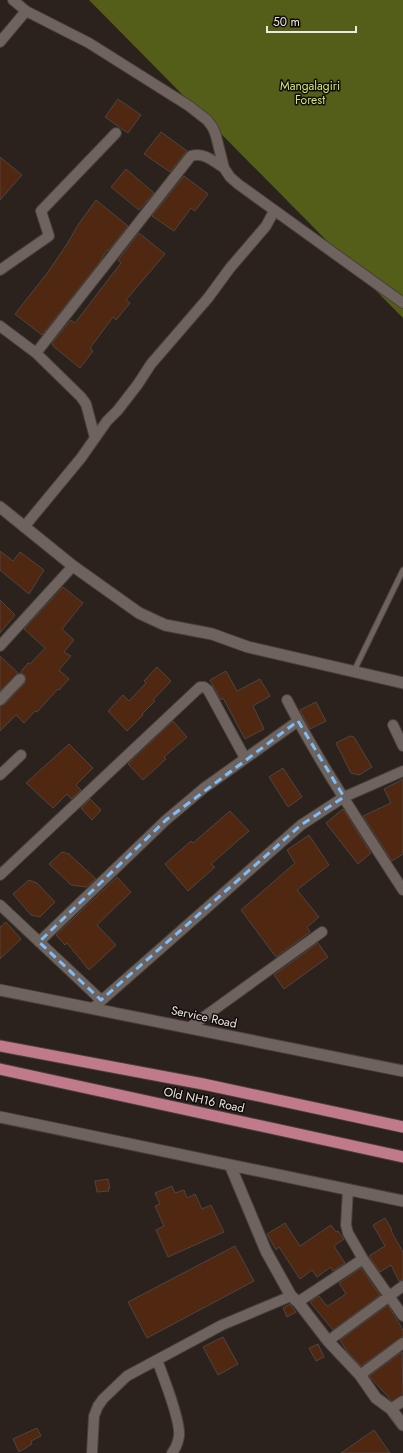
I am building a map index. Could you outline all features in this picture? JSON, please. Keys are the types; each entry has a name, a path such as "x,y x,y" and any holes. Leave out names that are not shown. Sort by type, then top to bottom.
{"main road":[{"name":"Old NH16 Road","path":"0,1046 203,1084 403,1127"},
{"name":"Old NH16 Road","path":"0,1069 403,1157"}],"street":[{"path":"12,0 26,11 89,43 189,106 207,120 213,128 224,168 230,177 274,211 403,303"},
{"path":"0,42 26,11"},
{"path":"0,270 48,236 41,211 116,133"},
{"path":"36,353 191,156 198,154 204,155 224,168"},
{"path":"24,527 81,458 107,421 118,410 138,384 151,364 208,298 230,268 266,226 274,211"},
{"path":"0,326 36,353 81,396 86,404 95,438"},
{"path":"0,507 73,566 139,613 165,625 212,634 248,647 403,682"},
{"path":"0,646 73,566"},
{"path":"0,700 20,679"},
{"path":"0,874 200,687 208,690 245,758"},
{"path":"287,700 344,797 403,890"},
{"path":"39,942 166,820 204,788 298,721"},
{"path":"393,725 403,746"},
{"path":"0,775 21,756"},
{"path":"93,1008 300,825 344,797 403,771"},
{"path":"0,905 101,1000"},
{"path":"190,1027 322,932"},
{"name":"Service Road","path":"0,990 403,1071"},
{"path":"0,1117 403,1201"},
{"path":"230,1165 266,1251 295,1299 328,1341 360,1375 376,1398 391,1409 403,1425"},
{"path":"348,1190 346,1225 348,1233 363,1259 403,1316"},
{"path":"92,1453 94,1416 98,1406 127,1376 222,1325 295,1299 363,1259"},
{"path":"328,1341 403,1286"},
{"path":"360,1375 403,1343"},
{"path":"157,1360 178,1422 180,1435 177,1447 172,1453"},
{"path":"391,1409 403,1401"}],"lane":[{"path":"354,671 403,570"}],"highlighted area":[{"path":"298,721 344,797 301,825 101,1000 39,942 166,820"}],"green space":[{"name":"Mangalagiri Forest","path":"89,0 403,0 403,318"}],"building":[{"path":"118,99 141,115 128,133 105,117"},
{"path":"161,132 187,151 170,172 144,154"},
{"path":"0,157 22,175 0,200"},
{"path":"126,169 154,193 139,210 111,187"},
{"path":"184,176 208,194 195,211 191,208 174,231 152,216"},
{"path":"96,200 128,226 108,251 107,250 99,263 42,335 15,314 48,272"},
{"path":"139,233 165,254 126,300 130,303 116,320 113,317 90,348 93,351 80,368 53,346 52,343 71,320 75,323 121,263 118,260"},
{"path":"0,551 13,561 20,552 44,570 29,594 0,570"},
{"path":"63,587 83,603 62,629 74,640 64,652 71,656 59,670 69,679 37,712 35,711 24,723 16,715 0,731 0,706 5,704 25,683 26,677 24,674 20,673 28,663 30,664 45,648 24,629"},
{"path":"0,600 15,615 0,633"},
{"path":"0,656 18,673 0,691"},
{"path":"157,667 171,681 153,700 155,701 142,714 143,715 127,731 108,711 123,695 129,701 146,683 144,681"},
{"path":"226,671 237,691 260,679 270,696 253,706 264,729 245,739 223,698 221,700 210,680"},
{"path":"316,702 326,721 310,729 300,710"},
{"path":"173,721 187,737 164,757 166,759 143,780 128,764"},
{"path":"350,736 354,737 372,767 359,775 351,773 336,743"},
{"path":"69,744 93,768 76,785 81,790 71,799 67,794 53,808 26,783"},
{"path":"283,768 302,797 288,807 269,777"},
{"path":"403,779 403,854 392,861 363,816 391,803 384,789"},
{"path":"90,799 101,810 92,820 81,808"},
{"path":"343,809 371,853 358,864 326,823"},
{"path":"230,811 249,831 211,864 215,867 188,891 165,864 191,841 193,843"},
{"path":"309,835 329,865 297,890 319,917 307,927 310,932 276,957 241,910 295,863 287,850"},
{"path":"62,852 69,854 96,879 86,887 71,885 49,864"},
{"path":"117,877 131,892 97,925 116,945 89,970 67,943 65,945 56,935"},
{"path":"29,880 37,883 55,902 40,917 31,915 13,894"},
{"path":"6,922 21,939 0,959 0,927"},
{"path":"318,943 328,957 284,989 274,975"},
{"path":"108,1179 110,1188 108,1188 109,1191 97,1192 95,1181"},
{"path":"172,1186 175,1193 184,1190 187,1198 195,1194 202,1209 211,1205 224,1232 168,1257 156,1230 164,1226 155,1206 160,1204 155,1193"},
{"path":"385,1218 403,1252 403,1280 399,1281 391,1265 380,1272 369,1256 385,1246 373,1225"},
{"path":"285,1223 300,1246 331,1225 344,1239 334,1246 345,1263 333,1271 331,1267 317,1277 312,1270 300,1279 279,1247 276,1250 267,1234"},
{"path":"235,1246 254,1281 147,1338 128,1302"},
{"path":"361,1268 380,1295 333,1330 310,1302 319,1296 328,1306 346,1294 339,1283"},
{"path":"290,1304 296,1312 287,1317 283,1308"},
{"path":"388,1305 403,1330 403,1336 361,1366 347,1351 340,1340"},
{"path":"223,1337 238,1364 218,1375 203,1347"},
{"path":"318,1344 324,1357 316,1361 309,1348"},
{"path":"402,1352 403,1395 392,1401 369,1376"},
{"path":"37,1428 41,1436 31,1441 32,1444 19,1452 13,1439"},
{"path":"374,1430 390,1453 341,1453"}]}
